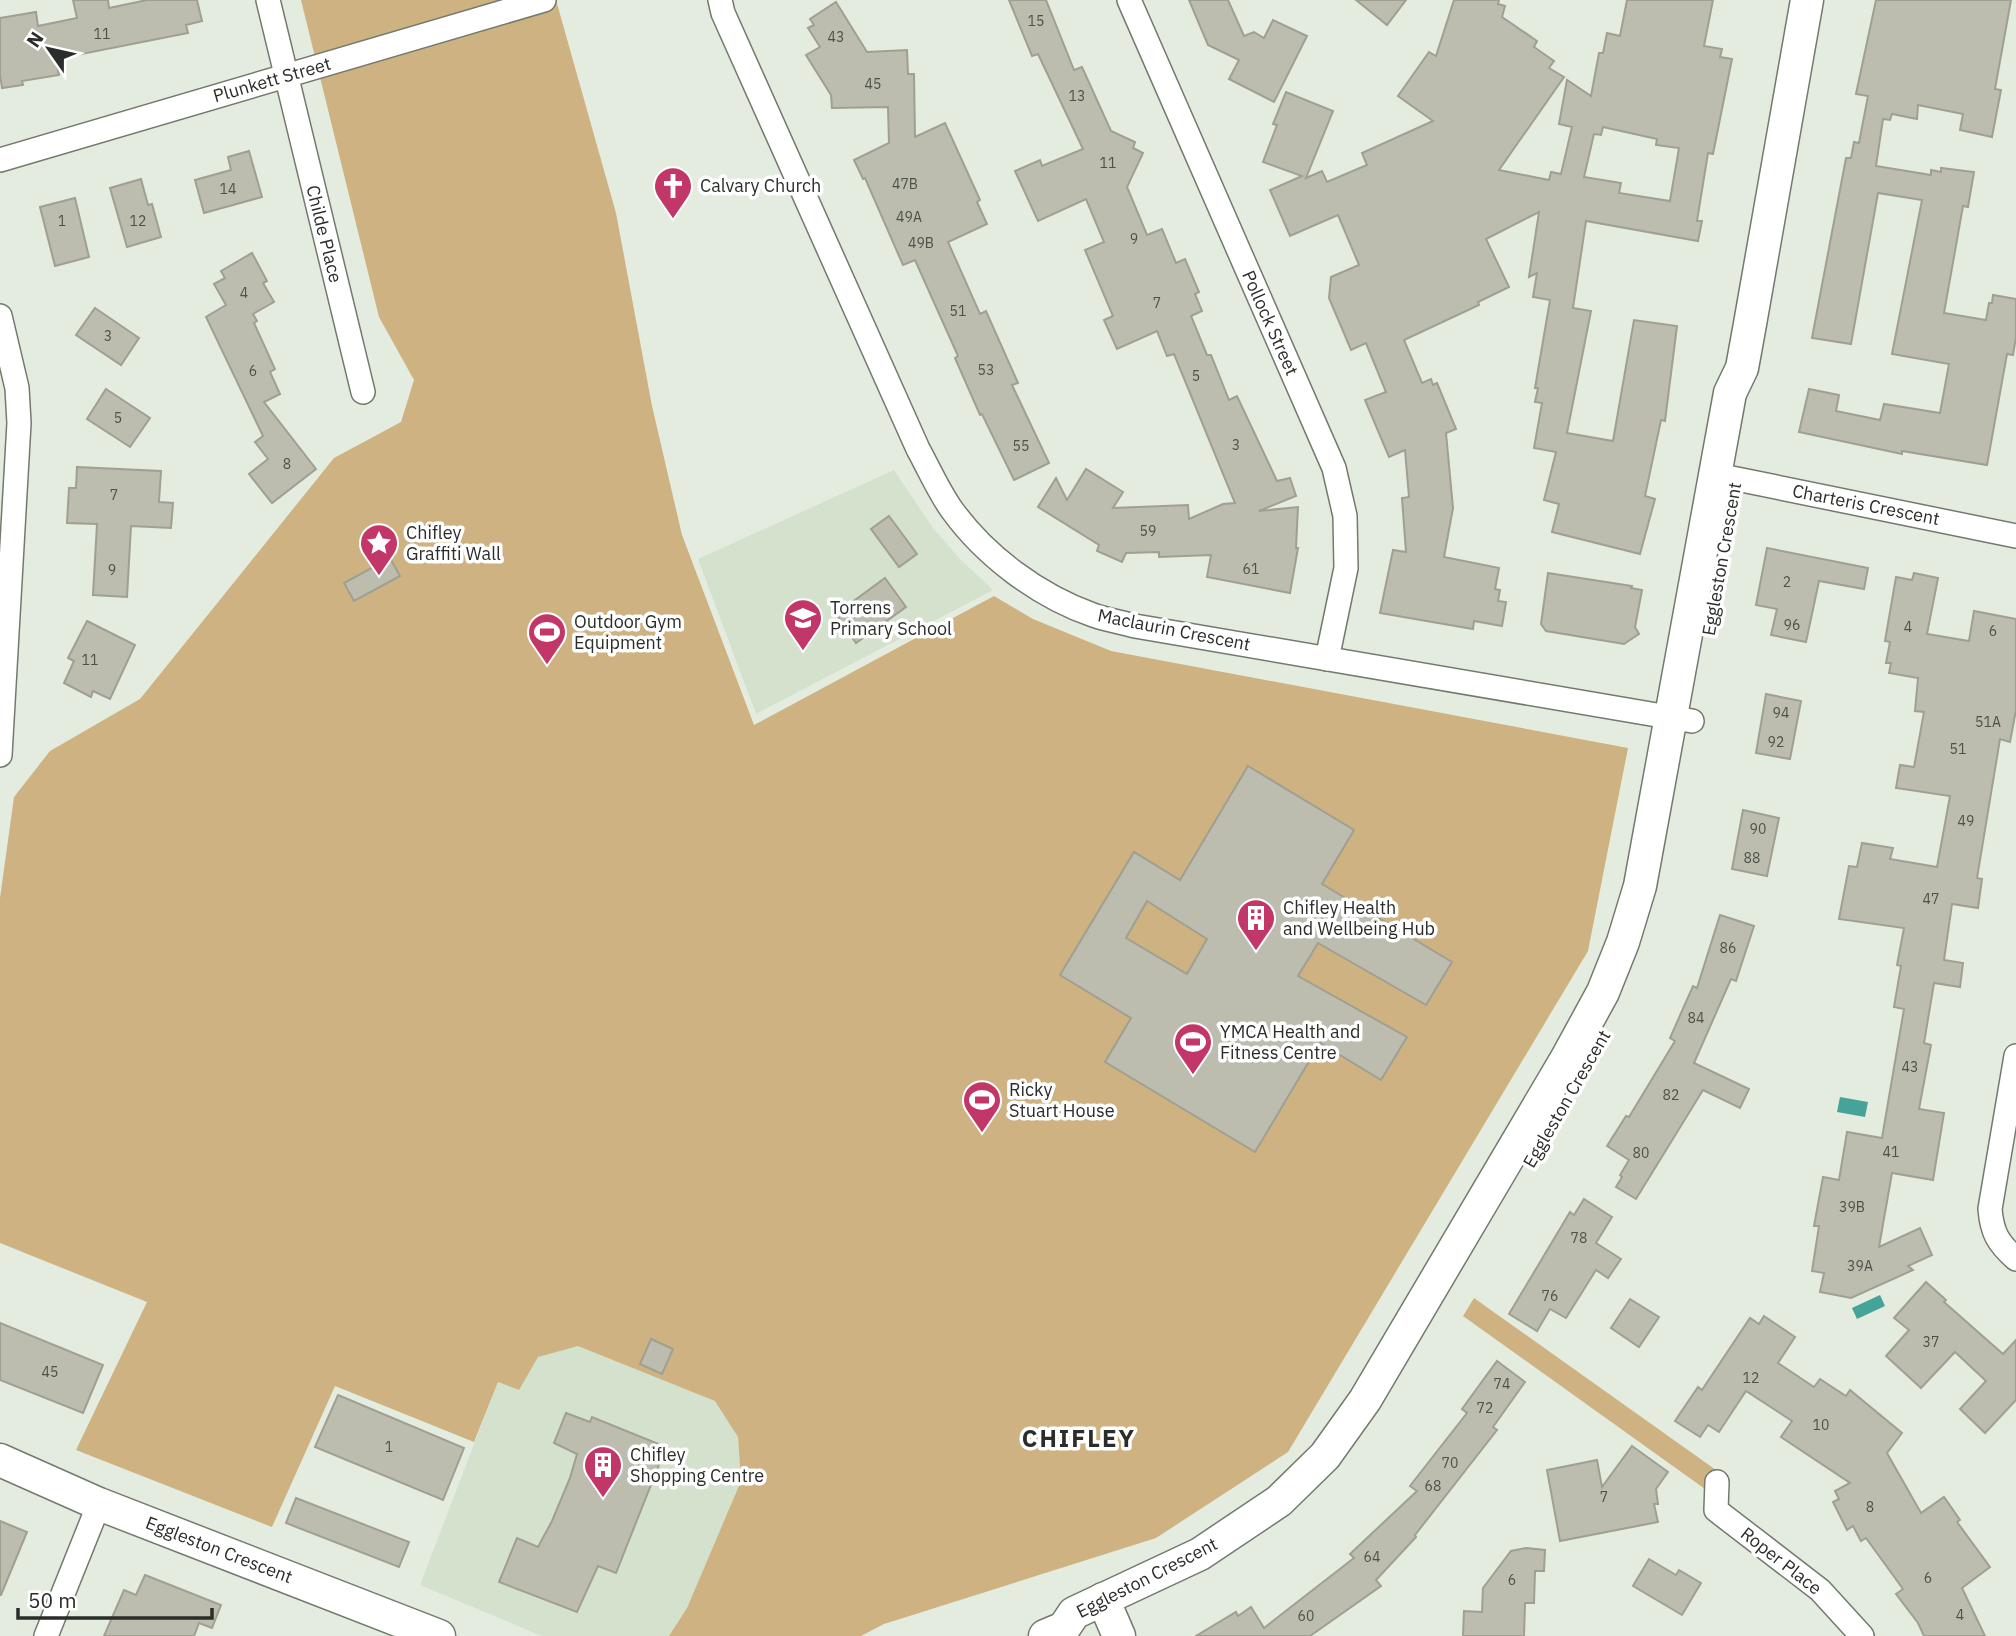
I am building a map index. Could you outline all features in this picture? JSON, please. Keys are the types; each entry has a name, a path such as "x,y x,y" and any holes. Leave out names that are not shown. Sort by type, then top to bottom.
{"street":[{"name":"Childe Place","path":"268,0 362,392"},
{"name":"Maclaurin Crescent","path":"720,0 723,13 918,449 951,509 1007,566 1048,595 1094,615 1135,626 1682,719"},
{"name":"Pollock Street","path":"1129,0 1334,468 1345,516 1346,568 1327,659"},
{"name":"Eggleston Crescent","path":"1090,1623 1279,1501 1325,1456 1365,1400 1567,1058 1603,992 1623,942 1640,886 1682,719 1727,477 1730,393 1742,368 1807,0"},
{"name":"Plunkett Street","path":"0,160 541,1"},
{"path":"0,316 17,388 19,423 1,755"},
{"name":"Charteris Crescent","path":"1727,477 2016,536"},
{"path":"2016,1056 1990,1209 1991,1229 2004,1248 2016,1259"},
{"name":"Eggleston Crescent","path":"0,1460 99,1504 439,1636"},
{"name":"Roper Place","path":"1717,1482 1716,1510 1820,1590 1862,1636"},
{"path":"46,1636 99,1504"}],"shaded area":[{"path":"301,0 556,0 616,213 652,406 682,535 754,725 994,596 1033,619 1111,651 1628,748 1588,951 1288,1452 1156,1538 884,1624 861,1636 669,1636 687,1608 741,1481 738,1437 715,1401 578,1346 538,1357 519,1390 498,1382 474,1442 335,1386 272,1527 76,1450 147,1302 0,1243 0,898 14,797 50,751 140,699 334,458 401,422 414,380 379,317"},
{"name":"Torrens Primary School","path":"894,470 933,528 960,559 993,590 756,714 698,559"},
{"path":"1474,1298 1730,1480 1717,1482 1705,1489 1463,1316"},
{"path":"578,1345 716,1401 738,1437 741,1481 687,1608 669,1636 542,1636 420,1585 498,1382 519,1390 538,1357"}],"water":[{"path":"1840,1097 1868,1102 1865,1117 1837,1112"},
{"path":"1880,1295 1885,1306 1857,1319 1852,1308"}],"building":[{"path":"73,0 108,0 109,8 147,0 197,0 202,21 186,25 188,33 56,59 59,75 22,81 23,85 2,88 0,18 36,12 38,26 77,18"},
{"path":"1009,0 1046,0 1074,70 1082,67 1111,131 1135,142 1133,148 1143,153 1127,187 1147,235 1162,229 1176,263 1185,259 1199,292 1195,294 1202,311 1191,316 1207,355 1211,355 1229,400 1237,396 1277,481 1290,478 1296,496 1259,511 1298,507 1298,548 1290,593 1207,577 1211,555 1159,557 1159,552 1126,553 1122,562 1097,551 1099,545 1038,507 1056,478 1067,500 1086,469 1123,492 1113,508 1188,505 1189,519 1223,504 1235,503 1174,354 1167,356 1157,331 1117,349 1104,320 1113,316 1085,250 1104,242 1086,199 1038,221 1015,171 1040,160 1042,166 1083,149 1038,54 1032,56"},
{"path":"1189,0 1228,0 1244,36 1254,32 1264,38 1273,20 1307,36 1274,102 1229,79 1239,60 1208,45"},
{"path":"1356,0 1406,0 1387,25"},
{"path":"1454,0 1499,0 1498,4 1505,6 1502,17 1537,41 1534,47 1554,61 1549,68 1564,77 1499,170 1549,180 1551,172 1561,174 1572,127 1559,124 1567,80 1591,96 1599,53 1603,53 1607,33 1620,36 1627,0 1713,0 1704,46 1722,49 1720,57 1732,59 1713,154 1708,153 1697,221 1702,221 1698,241 1586,221 1573,308 1591,311 1567,433 1613,441 1634,320 1677,326 1665,421 1661,420 1645,496 1655,499 1640,554 1552,532 1559,504 1544,500 1556,452 1534,448 1542,403 1535,402 1538,388 1535,388 1550,300 1533,297 1537,273 1529,277 1539,212 1486,239 1509,287 1478,302 1479,305 1404,340 1422,383 1431,379 1433,385 1437,383 1456,429 1446,433 1453,508 1444,557 1499,568 1495,589 1500,590 1498,601 1506,602 1502,626 1474,621 1473,629 1380,613 1393,550 1406,552 1402,498 1409,497 1405,450 1389,457 1365,400 1386,392 1366,343 1351,350 1329,298 1331,277 1359,265 1338,215 1290,236 1270,190 1302,176 1263,162 1277,125 1273,124 1286,92 1333,111 1306,178 1322,171 1327,182 1367,165 1362,153 1433,121 1398,96 1429,52 1436,56","holes":["1603,127 1657,139 1656,145 1679,148 1670,201 1619,193 1621,183 1584,177 1594,134 1601,135"]},
{"path":"1876,0 2011,0 1995,89 2001,90 1992,137 1960,130 1963,114 1918,105 1917,119 1892,114 1890,120 1883,119 1876,166 1931,175 1931,170 1941,172 1941,168 1974,172 1968,207 1963,206 1944,313 1986,320 1993,295 2016,299 2013,355 2007,354 1987,465 1902,451 1902,454 1799,432 1809,389 1839,395 1836,411 1880,420 1884,404 1940,413 1949,364 1892,354 1922,200 1878,193 1851,344 1812,338 1846,158 1851,158 1854,142 1859,143 1868,96 1856,94"},
{"path":"836,2 867,52 907,50 908,74 914,74 915,137 945,123 980,200 977,202 987,224 948,242 980,314 986,311 1018,383 1012,385 1049,463 1014,480 982,414 980,415 955,358 958,356 915,260 903,265 865,178 863,179 854,160 889,143 888,107 832,108 831,95 806,55 820,47 808,28 814,25 810,19"},
{"path":"249,151 262,197 204,213 195,180 231,170 228,157"},
{"path":"141,179 148,205 152,204 161,237 127,247 110,188"},
{"path":"75,198 89,257 55,266 40,207"},
{"path":"252,253 267,281 263,283 274,302 253,314 257,321 254,323 275,369 270,372 280,394 264,402 316,469 272,503 249,474 268,459 255,442 263,436 206,317 226,305 214,284 225,278 221,271"},
{"path":"95,308 139,338 121,365 76,335"},
{"path":"106,389 150,418 130,447 87,419"},
{"path":"77,467 161,471 159,502 173,503 171,528 131,526 127,597 93,595 97,524 67,523 69,488 76,488"},
{"path":"889,516 917,554 899,567 871,529"},
{"path":"1767,548 1868,568 1864,589 1819,581 1806,642 1771,635 1777,609 1756,605"},
{"path":"390,558 400,576 354,601 344,583"},
{"path":"1548,573 1632,586 1631,588 1642,590 1635,627 1639,634 1624,644 1546,631 1541,624"},
{"path":"1914,573 1938,578 1927,634 1969,641 1974,611 2016,619 2016,710 2010,742 2000,739 1977,878 1982,879 1978,908 1952,904 1944,960 1963,963 1960,987 1934,983 1924,1043 1931,1045 1919,1109 1944,1113 1933,1180 1892,1173 1879,1247 1920,1228 1932,1255 1908,1266 1913,1270 1851,1298 1820,1292 1824,1273 1812,1271 1819,1226 1814,1226 1823,1177 1839,1180 1847,1132 1882,1138 1904,1009 1894,1007 1901,966 1897,965 1904,928 1839,919 1849,866 1857,867 1862,843 1893,848 1890,859 1937,867 1950,796 1896,788 1900,765 1914,767 1924,712 1915,711 1918,678 1889,673 1891,663 1886,663 1890,642 1885,641 1896,577 1912,580"},
{"path":"885,578 906,607 856,643 836,614"},
{"path":"87,621 135,645 110,699 93,691 91,697 64,683 74,661 68,658"},
{"path":"1766,694 1801,701 1790,759 1756,753"},
{"name":"Chifley Health and Wellbeing Hub","path":"1248,766 1354,830 1322,884 1452,962 1426,1005 1318,943 1298,976 1407,1037 1381,1080 1320,1043 1255,1152 1105,1062 1131,1018 1060,975 1134,852 1180,880","holes":["1147,901 1207,939 1187,974 1126,938"]},
{"path":"1743,810 1779,818 1767,876 1732,869"},
{"path":"1720,915 1754,926 1736,981 1731,979 1694,1063 1749,1089 1740,1108 1703,1090 1636,1199 1616,1187 1629,1160 1607,1146 1626,1116 1629,1117 1675,1041 1670,1038 1693,986 1697,988"},
{"path":"1584,1199 1612,1217 1596,1243 1621,1259 1608,1278 1596,1270 1566,1318 1550,1309 1537,1331 1509,1314 1570,1212 1574,1215"},
{"path":"1926,1282 1946,1300 1944,1302 2003,1354 2016,1340 2016,1400 1985,1433 1960,1409 1986,1381 1955,1352 1921,1388 1886,1356 1909,1330 1894,1318"},
{"path":"1630,1299 1659,1317 1639,1347 1611,1328"},
{"path":"1764,1316 1795,1337 1778,1363 1814,1387 1820,1379 1846,1396 1850,1390 1902,1433 1887,1453 1921,1513 1944,1497 1960,1520 1957,1522 1990,1567 1962,1588 1985,1636 1924,1636 1918,1623 1896,1594 1903,1589 1866,1538 1861,1541 1853,1526 1847,1530 1833,1502 1839,1499 1835,1491 1850,1483 1781,1437 1792,1421 1746,1391 1719,1432 1708,1425 1700,1437 1675,1421 1698,1387 1702,1390 1750,1318 1759,1324"},
{"path":"0,1323 103,1365 83,1413 0,1380"},
{"path":"651,1339 673,1349 662,1374 640,1364"},
{"path":"1497,1361 1525,1382 1493,1427 1497,1430 1416,1537 1376,1580 1381,1586 1310,1636 1196,1636 1236,1612 1238,1616 1251,1607 1264,1628 1354,1558 1350,1554 1417,1491 1410,1486 1467,1413 1462,1409"},
{"path":"338,1395 464,1448 443,1500 315,1447"},
{"name":"Chifley Shopping Centre","path":"566,1413 590,1422 592,1417 666,1447 616,1573 598,1566 577,1612 499,1582 517,1538 538,1547 570,1478 577,1454 554,1443"},
{"path":"1632,1446 1668,1472 1656,1489 1658,1504 1654,1504 1658,1522 1560,1541 1547,1470 1597,1460 1602,1487"},
{"path":"296,1498 409,1542 399,1567 286,1523"},
{"path":"0,1521 27,1532 1,1595 0,1595"},
{"path":"1526,1548 1545,1550 1544,1571 1535,1571 1534,1603 1525,1603 1524,1636 1463,1636 1464,1611 1482,1612 1483,1588 1511,1551"},
{"path":"1649,1559 1676,1575 1679,1570 1701,1583 1682,1615 1633,1586"},
{"path":"145,1575 221,1605 212,1628 199,1623 194,1636 104,1636 124,1590 136,1595"}],"place":[{"name":"Calvary Church","path":"673,220"},
{"name":"Chifley Graffiti Wall","path":"379,577"},
{"name":"Torrens Primary School","path":"803,652"},
{"name":"Outdoor Gym Equipment","path":"547,666"},
{"name":"Chifley Health and Wellbeing Hub","path":"1256,952"},
{"name":"YMCA Health and Fitness Centre","path":"1193,1076"},
{"name":"Ricky Stuart House","path":"982,1134"},
{"name":"Chifley Shopping Centre","path":"603,1499"}],"district":[{"name":"CHIFLEY","path":"1079,1439"}]}
